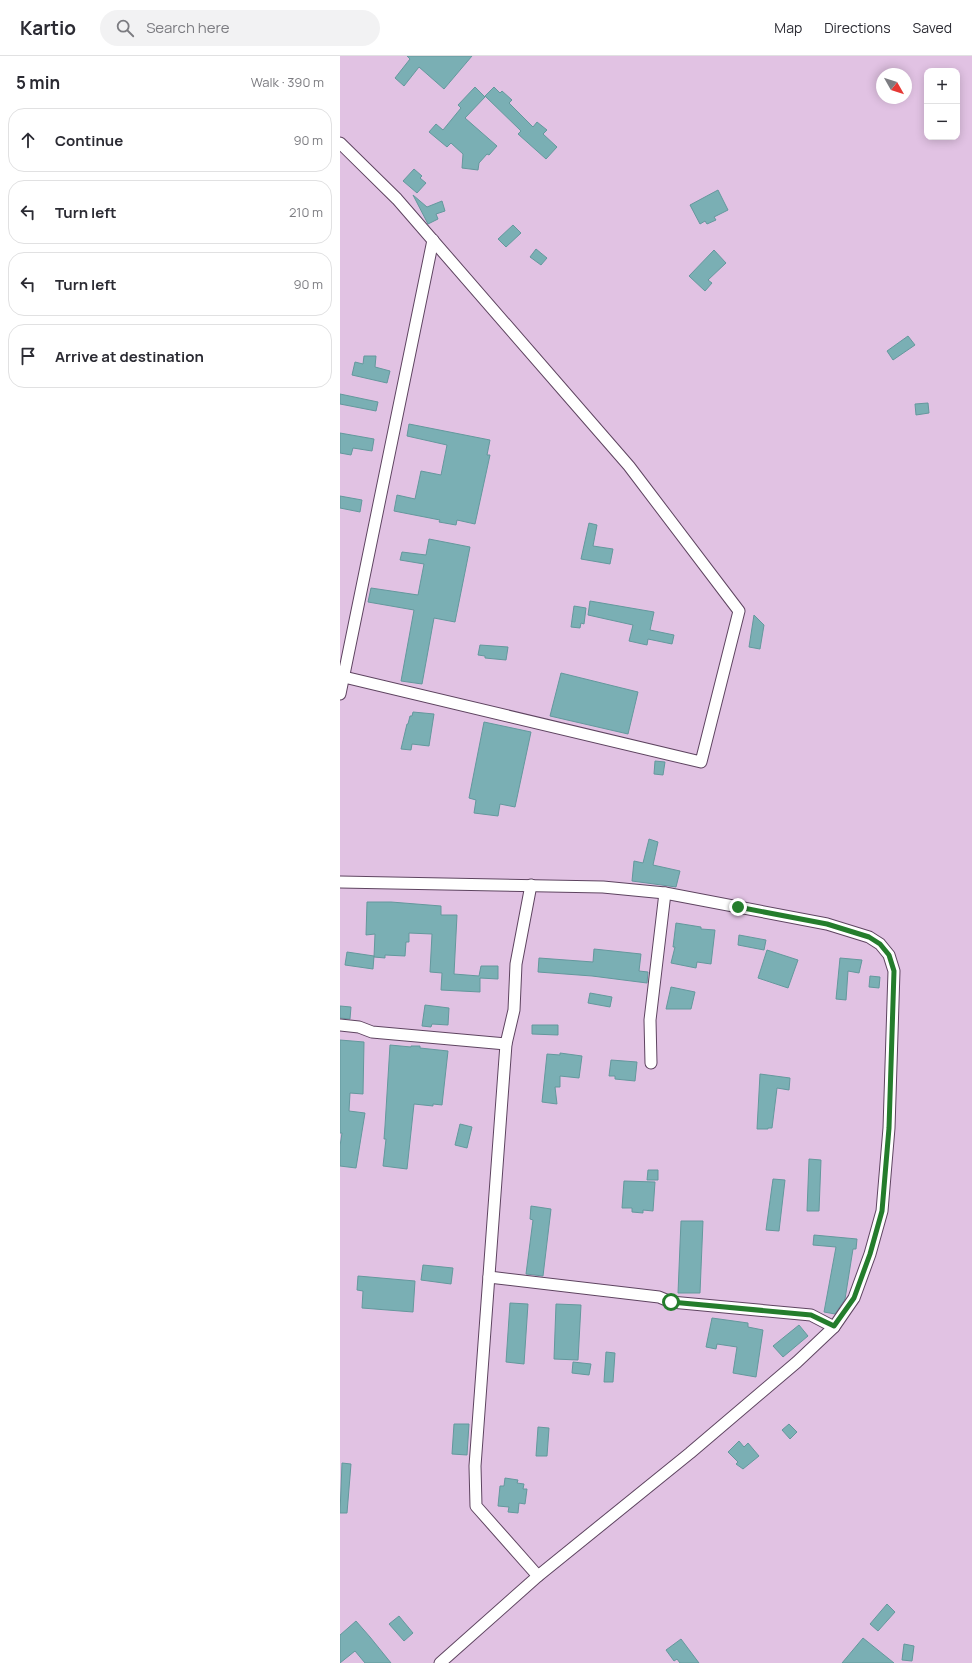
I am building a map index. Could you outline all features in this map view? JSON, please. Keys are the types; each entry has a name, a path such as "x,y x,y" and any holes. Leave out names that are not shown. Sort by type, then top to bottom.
{"street":[{"path":"340,143 397,199 629,466 739,611 702,762 344,677"},
{"path":"340,694 433,240"},
{"path":"340,882 603,887 665,894 827,924 869,937 880,944 889,955 894,971 889,1128 882,1211 870,1254 854,1298 834,1326 797,1362 690,1453 538,1576 440,1663"},
{"path":"531,885 516,964 514,1010 506,1044 475,1466 476,1506 538,1576"},
{"path":"651,1063 650,1020 665,894"},
{"path":"340,1025 359,1027 372,1032 506,1044"},
{"path":"489,1277 659,1297 671,1302 811,1315 834,1326"}],"building":[{"path":"407,56 472,56 444,89 419,67 404,86 395,78 410,59"},
{"path":"475,87 485,97 465,118 497,146 479,163 478,170 462,168 463,154 451,143 447,147 429,132 436,124 443,130 461,108 458,105"},
{"path":"494,87 500,93 502,91 512,100 509,103 533,127 537,122 547,130 543,134 557,147 546,159 518,134 521,131 485,96"},
{"path":"414,169 422,176 420,178 426,183 417,193 403,181"},
{"path":"718,190 728,210 714,217 716,220 707,224 705,221 700,224 690,205"},
{"path":"413,195 427,207 442,201 445,211 436,214 438,219 428,224"},
{"path":"513,225 521,233 506,247 498,239"},
{"path":"536,249 547,258 541,265 530,257"},
{"path":"714,250 726,263 708,280 712,283 705,291 689,276"},
{"path":"908,336 915,345 893,360 887,351"},
{"path":"364,356 376,356 375,367 390,371 387,383 352,375 355,362 363,364"},
{"path":"340,394 378,402 376,411 340,404"},
{"path":"928,403 929,413 916,415 915,404"},
{"path":"409,424 490,440 487,455 490,455 475,524 457,520 456,525 439,522 440,520 394,511 397,495 415,499 421,471 441,475 447,445 407,436"},
{"path":"340,433 374,439 372,451 353,448 351,455 340,453"},
{"path":"340,496 362,500 360,512 340,508"},
{"path":"589,523 597,525 593,546 613,549 610,564 581,559"},
{"path":"429,539 470,547 455,622 434,618 422,684 401,681 414,610 368,602 371,588 418,595 424,564 400,560 402,552 426,555"},
{"path":"590,601 654,612 650,630 674,635 672,644 648,639 647,645 629,641 633,625 588,615"},
{"path":"574,606 586,608 584,624 581,623 580,628 571,627"},
{"path":"754,615 764,625 760,649 749,647"},
{"path":"480,645 508,647 506,660 485,658 485,656 478,655"},
{"path":"561,673 638,692 628,734 550,716"},
{"path":"413,712 434,714 429,746 412,744 411,750 401,749 407,724"},
{"path":"484,722 531,732 515,807 500,804 498,816 474,813 476,800 469,798"},
{"path":"655,761 665,762 663,775 654,774"},
{"path":"649,839 658,842 653,865 680,871 676,887 632,881 634,861 643,863"},
{"path":"367,902 391,902 441,906 441,915 457,915 454,974 479,976 481,966 498,966 498,979 480,978 480,992 441,990 442,973 430,972 432,934 409,933 409,942 406,942 405,956 385,955 385,958 374,957 375,934 366,935"},
{"path":"676,923 701,927 701,929 715,930 711,964 697,962 696,968 671,963 675,947 673,947"},
{"path":"739,935 766,940 764,950 738,945"},
{"path":"594,949 641,954 639,971 648,972 647,983 592,976 538,972 539,958 593,962"},
{"path":"767,950 798,960 788,988 758,978"},
{"path":"347,952 374,956 373,969 345,965"},
{"path":"840,958 862,960 859,973 848,971 846,1000 836,999"},
{"path":"870,976 880,977 879,988 869,987"},
{"path":"671,987 695,992 691,1009 666,1009"},
{"path":"590,993 612,997 610,1007 588,1003"},
{"path":"425,1005 449,1008 448,1025 432,1024 431,1027 422,1026"},
{"path":"340,1006 351,1007 350,1019 340,1018"},
{"path":"532,1025 558,1025 558,1035 532,1034"},
{"path":"340,1040 364,1042 363,1094 350,1093 349,1111 365,1113 356,1168 340,1166 340,1146 342,1133 340,1133"},
{"path":"390,1045 411,1047 420,1046 420,1048 448,1051 442,1105 433,1104 433,1106 414,1104 407,1169 383,1166 386,1139 384,1139"},
{"path":"560,1053 582,1056 579,1078 560,1076 560,1087 555,1087 557,1104 542,1102 547,1054 560,1055"},
{"path":"611,1060 637,1062 635,1081 615,1079 615,1076 609,1076"},
{"path":"760,1074 790,1078 789,1090 777,1088 772,1128 768,1129 757,1129"},
{"path":"460,1124 472,1127 467,1148 455,1145"},
{"path":"809,1159 821,1160 819,1211 807,1211"},
{"path":"648,1170 658,1170 658,1180 647,1180"},
{"path":"773,1179 785,1180 779,1231 766,1230"},
{"path":"624,1181 655,1182 653,1211 643,1210 643,1213 632,1212 632,1208 622,1208"},
{"path":"531,1206 551,1209 543,1276 526,1274 533,1220 530,1219"},
{"path":"681,1221 703,1221 700,1293 678,1293"},
{"path":"814,1235 857,1239 856,1249 853,1249 845,1299 835,1314 824,1312 836,1247 813,1245"},
{"path":"423,1265 453,1268 451,1284 421,1280"},
{"path":"358,1276 415,1281 413,1312 362,1308 363,1291 357,1290"},
{"path":"510,1303 528,1304 524,1364 506,1362"},
{"path":"556,1304 581,1305 578,1360 554,1359"},
{"path":"712,1318 748,1323 748,1327 763,1330 756,1377 733,1373 737,1347 717,1344 716,1349 706,1347"},
{"path":"799,1325 808,1336 783,1357 773,1346"},
{"path":"606,1352 615,1353 613,1382 604,1382"},
{"path":"573,1362 591,1364 589,1375 572,1373"},
{"path":"454,1424 469,1424 467,1455 452,1454"},
{"path":"789,1424 797,1432 790,1439 782,1430"},
{"path":"538,1427 549,1428 547,1456 536,1456"},
{"path":"739,1441 744,1447 748,1443 759,1456 743,1469 736,1464 738,1462 728,1452"},
{"path":"342,1463 351,1464 347,1513 340,1513"},
{"path":"505,1478 518,1480 517,1483 524,1484 523,1489 527,1489 525,1504 519,1503 518,1513 508,1512 509,1507 498,1506 500,1486 504,1486"},
{"path":"887,1604 895,1612 878,1631 870,1624"},
{"path":"399,1616 413,1633 404,1641 389,1624"},
{"path":"356,1621 391,1663 365,1663 355,1651 340,1663 340,1635"},
{"path":"863,1638 894,1663 842,1663"},
{"path":"681,1639 699,1663 680,1663 677,1659 674,1661 666,1650"},
{"path":"904,1644 914,1646 912,1661 902,1660"}],"route":[{"path":"671,1302 811,1315 834,1326 854,1298 870,1254 882,1211 889,1128 894,971 889,955 880,944 869,937 827,924 738,907"}]}
